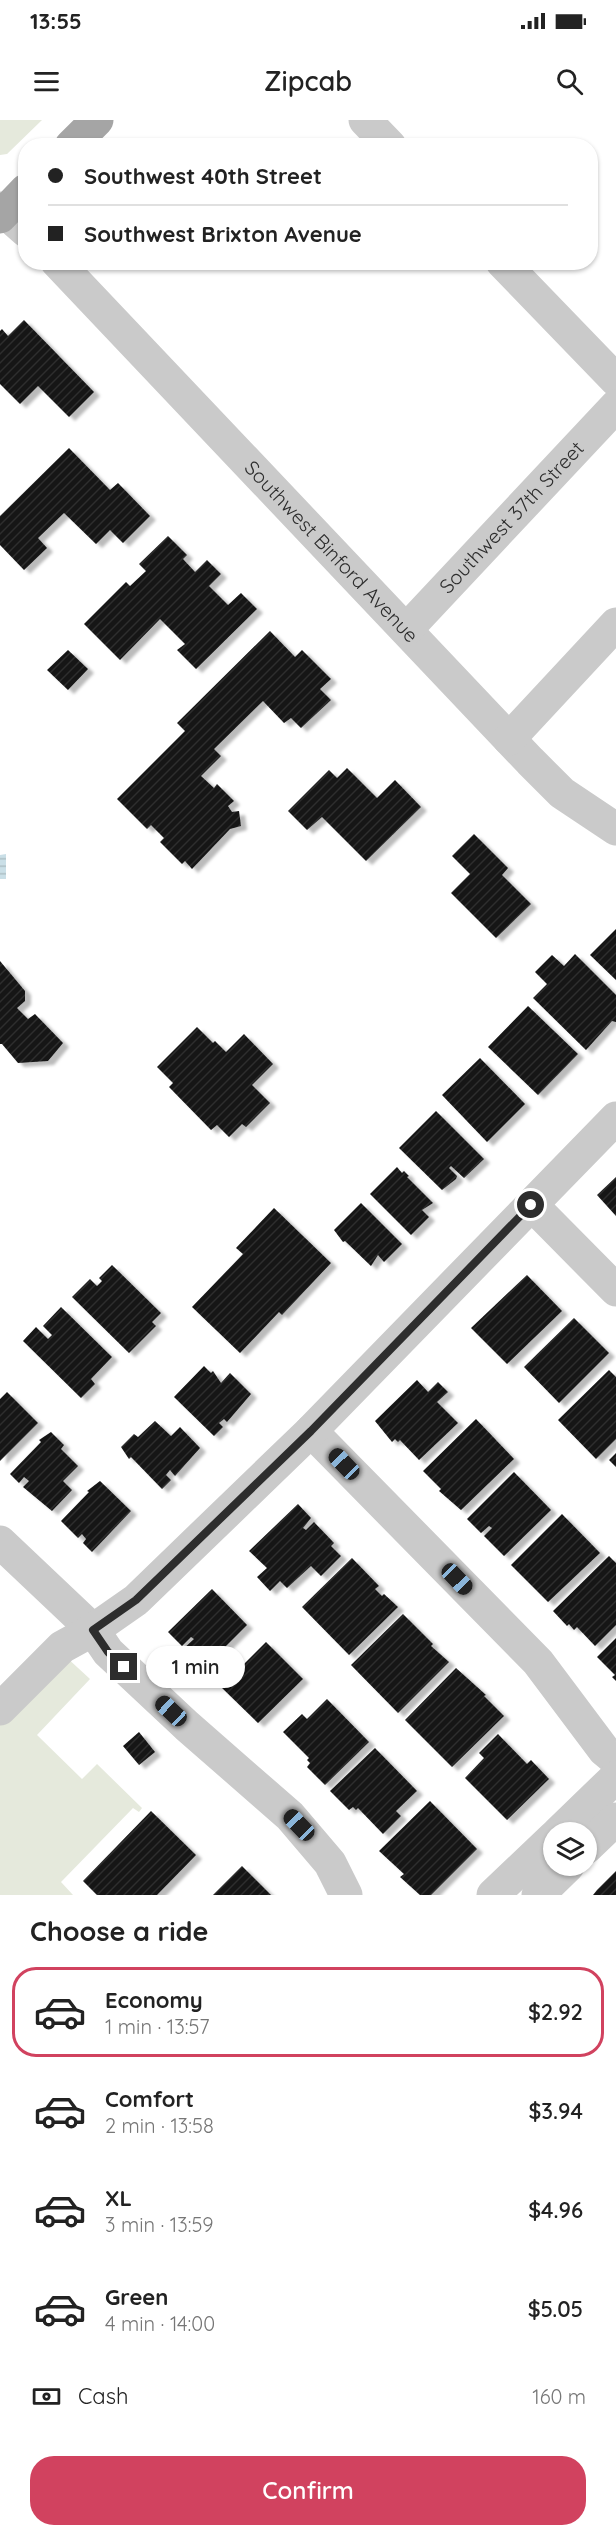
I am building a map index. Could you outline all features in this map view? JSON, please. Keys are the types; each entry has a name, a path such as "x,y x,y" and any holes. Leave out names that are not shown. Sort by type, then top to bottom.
{"main road":[{"path":"79,138 97,120"}],"street":[{"path":"365,120 382,138"},
{"name":"Southwest Binford Avenue","path":"65,270 562,793 616,830"},
{"path":"510,270 616,380"},
{"name":"Southwest 37th Street","path":"407,630 616,406"},
{"path":"509,739 616,624"},
{"path":"0,1709 62,1647 93,1630 136,1600 311,1431 616,1118"},
{"path":"531,1205 616,1290"},
{"path":"311,1431 538,1662 604,1750 616,1760"},
{"path":"0,1542 93,1630 117,1661 296,1822 330,1863 346,1895"},
{"path":"569,1822 616,1777"},
{"path":"597,1838 616,1820"},
{"path":"493,1895 543,1847"},
{"path":"538,1895 558,1876"}],"shaded area":[{"path":"0,120 42,120 23,138 18,138 18,143 7,154 0,155"},
{"path":"65,1656 90,1679 37,1735 82,1779 97,1764 142,1808 139,1812 133,1808 61,1882 73,1895 0,1895 0,1723"}],"water":[{"path":"6,854 6,879 0,879 0,855"}],"building":[{"path":"24,320 94,392 69,417 38,386 20,404 0,384 0,331 2,329 8,336"},
{"path":"69,448 110,490 118,483 150,516 123,543 110,530 96,544 64,513 38,538 47,548 24,570 0,545 0,516"},
{"path":"168,536 187,555 183,559 195,572 207,560 221,574 209,586 228,605 241,593 257,609 196,669 177,650 185,644 160,619 120,660 84,624 126,582 130,586 146,571 139,564"},
{"path":"270,631 295,657 302,650 331,679 320,689 331,700 301,728 291,718 284,723 263,701 214,749 221,756 201,776 214,788 217,784 234,801 228,806 232,812 239,811 241,826 230,829 192,869 185,861 182,864 160,842 164,838 151,825 147,829 117,799 185,731 177,723"},
{"path":"68,650 88,669 68,690 47,670"},
{"path":"347,768 377,798 395,780 421,807 366,861 322,817 307,830 288,811 329,770 337,778"},
{"path":"474,834 508,868 502,875 531,904 496,938 451,893 470,874 452,856"},
{"path":"616,929 616,980 590,955"},
{"path":"575,954 616,995 616,1022 612,1021 586,1050 533,998 547,984 535,972 552,955 564,966"},
{"path":"0,961 25,991 25,1001 17,1008 28,1019 35,1014 63,1043 48,1061 18,1063 0,1044"},
{"path":"528,1006 578,1054 538,1095 488,1047"},
{"path":"197,1027 226,1052 244,1034 273,1064 252,1085 270,1103 246,1127 242,1124 229,1137 217,1125 211,1130 169,1087 173,1083 157,1067"},
{"path":"480,1058 525,1104 487,1142 442,1095"},
{"path":"436,1111 484,1159 464,1178 451,1166 449,1168 457,1176 456,1179 442,1190 399,1148"},
{"path":"397,1167 409,1176 407,1177 433,1203 422,1210 429,1217 411,1235 370,1194"},
{"path":"616,1177 616,1216 597,1195"},
{"path":"361,1203 402,1244 384,1262 378,1255 371,1266 345,1241 343,1242 334,1230"},
{"path":"274,1208 331,1263 282,1315 279,1312 240,1353 192,1307 243,1254 236,1248"},
{"path":"112,1265 161,1313 152,1322 156,1326 129,1353 72,1297 90,1279 97,1286 102,1281 99,1278"},
{"path":"527,1275 562,1311 507,1364 471,1328"},
{"path":"61,1307 112,1357 91,1379 95,1384 81,1398 23,1341 36,1327 48,1339 52,1335 43,1326"},
{"path":"574,1318 609,1353 559,1403 524,1367"},
{"path":"204,1366 211,1373 213,1371 221,1383 230,1373 251,1394 227,1422 224,1419 219,1423 223,1427 214,1436 174,1397"},
{"path":"609,1370 616,1377 616,1439 596,1459 558,1420"},
{"path":"417,1380 428,1392 438,1382 448,1392 437,1402 458,1423 419,1460 400,1440 398,1442 395,1439 392,1442 375,1421"},
{"path":"7,1392 38,1423 0,1461 0,1399"},
{"path":"476,1419 514,1459 461,1510 439,1491 441,1489 423,1471"},
{"path":"155,1421 171,1436 180,1427 200,1448 175,1476 170,1470 166,1475 171,1480 162,1489 131,1457 129,1459 121,1447 134,1434 138,1437"},
{"path":"51,1432 64,1445 61,1449 78,1466 63,1481 72,1490 52,1511 23,1487 29,1481 24,1477 19,1483 10,1474 41,1442 39,1440"},
{"path":"616,1453 616,1467 609,1460"},
{"path":"514,1472 551,1510 504,1556 484,1536 492,1528 489,1526 481,1533 467,1519"},
{"path":"100,1481 131,1511 92,1552 83,1543 86,1539 82,1534 78,1538 61,1521 89,1492 87,1491"},
{"path":"298,1504 311,1518 303,1528 306,1530 314,1522 334,1543 331,1546 341,1556 321,1576 311,1566 287,1588 280,1581 270,1591 257,1577 267,1568 249,1551"},
{"path":"562,1514 600,1553 548,1602 511,1565"},
{"path":"609,1556 616,1563 616,1625 595,1646 577,1627 574,1630 569,1624 567,1626 553,1611"},
{"path":"352,1558 379,1586 375,1589 398,1607 349,1655 302,1607"},
{"path":"212,1589 247,1625 224,1648 235,1659 214,1679 203,1668 200,1671 181,1651 194,1639 191,1637 182,1646 168,1632"},
{"path":"403,1614 433,1644 431,1646 449,1662 398,1713 351,1665"},
{"path":"616,1638 616,1681 612,1677 615,1675 597,1657"},
{"path":"266,1642 303,1679 258,1723 221,1687"},
{"path":"456,1668 486,1695 484,1696 504,1716 452,1767 405,1720"},
{"path":"327,1699 369,1742 325,1785 307,1767 310,1763 307,1760 309,1758 283,1732 302,1714 307,1719"},
{"path":"139,1732 155,1752 139,1765 123,1746"},
{"path":"498,1734 527,1764 531,1760 549,1779 507,1820 465,1778 484,1758 479,1753"},
{"path":"375,1748 417,1791 396,1811 401,1816 383,1834 358,1808 356,1810 353,1807 349,1810 330,1791"},
{"path":"430,1801 477,1849 431,1895 420,1895 400,1877 404,1874 379,1851"},
{"path":"151,1811 196,1855 157,1895 97,1895 83,1881"},
{"path":"242,1866 271,1895 213,1895"},
{"path":"616,1871 616,1895 593,1895 597,1890"}],"route":[{"path":"124,1667 108,1652 93,1630 136,1600 311,1431 531,1205"}]}
